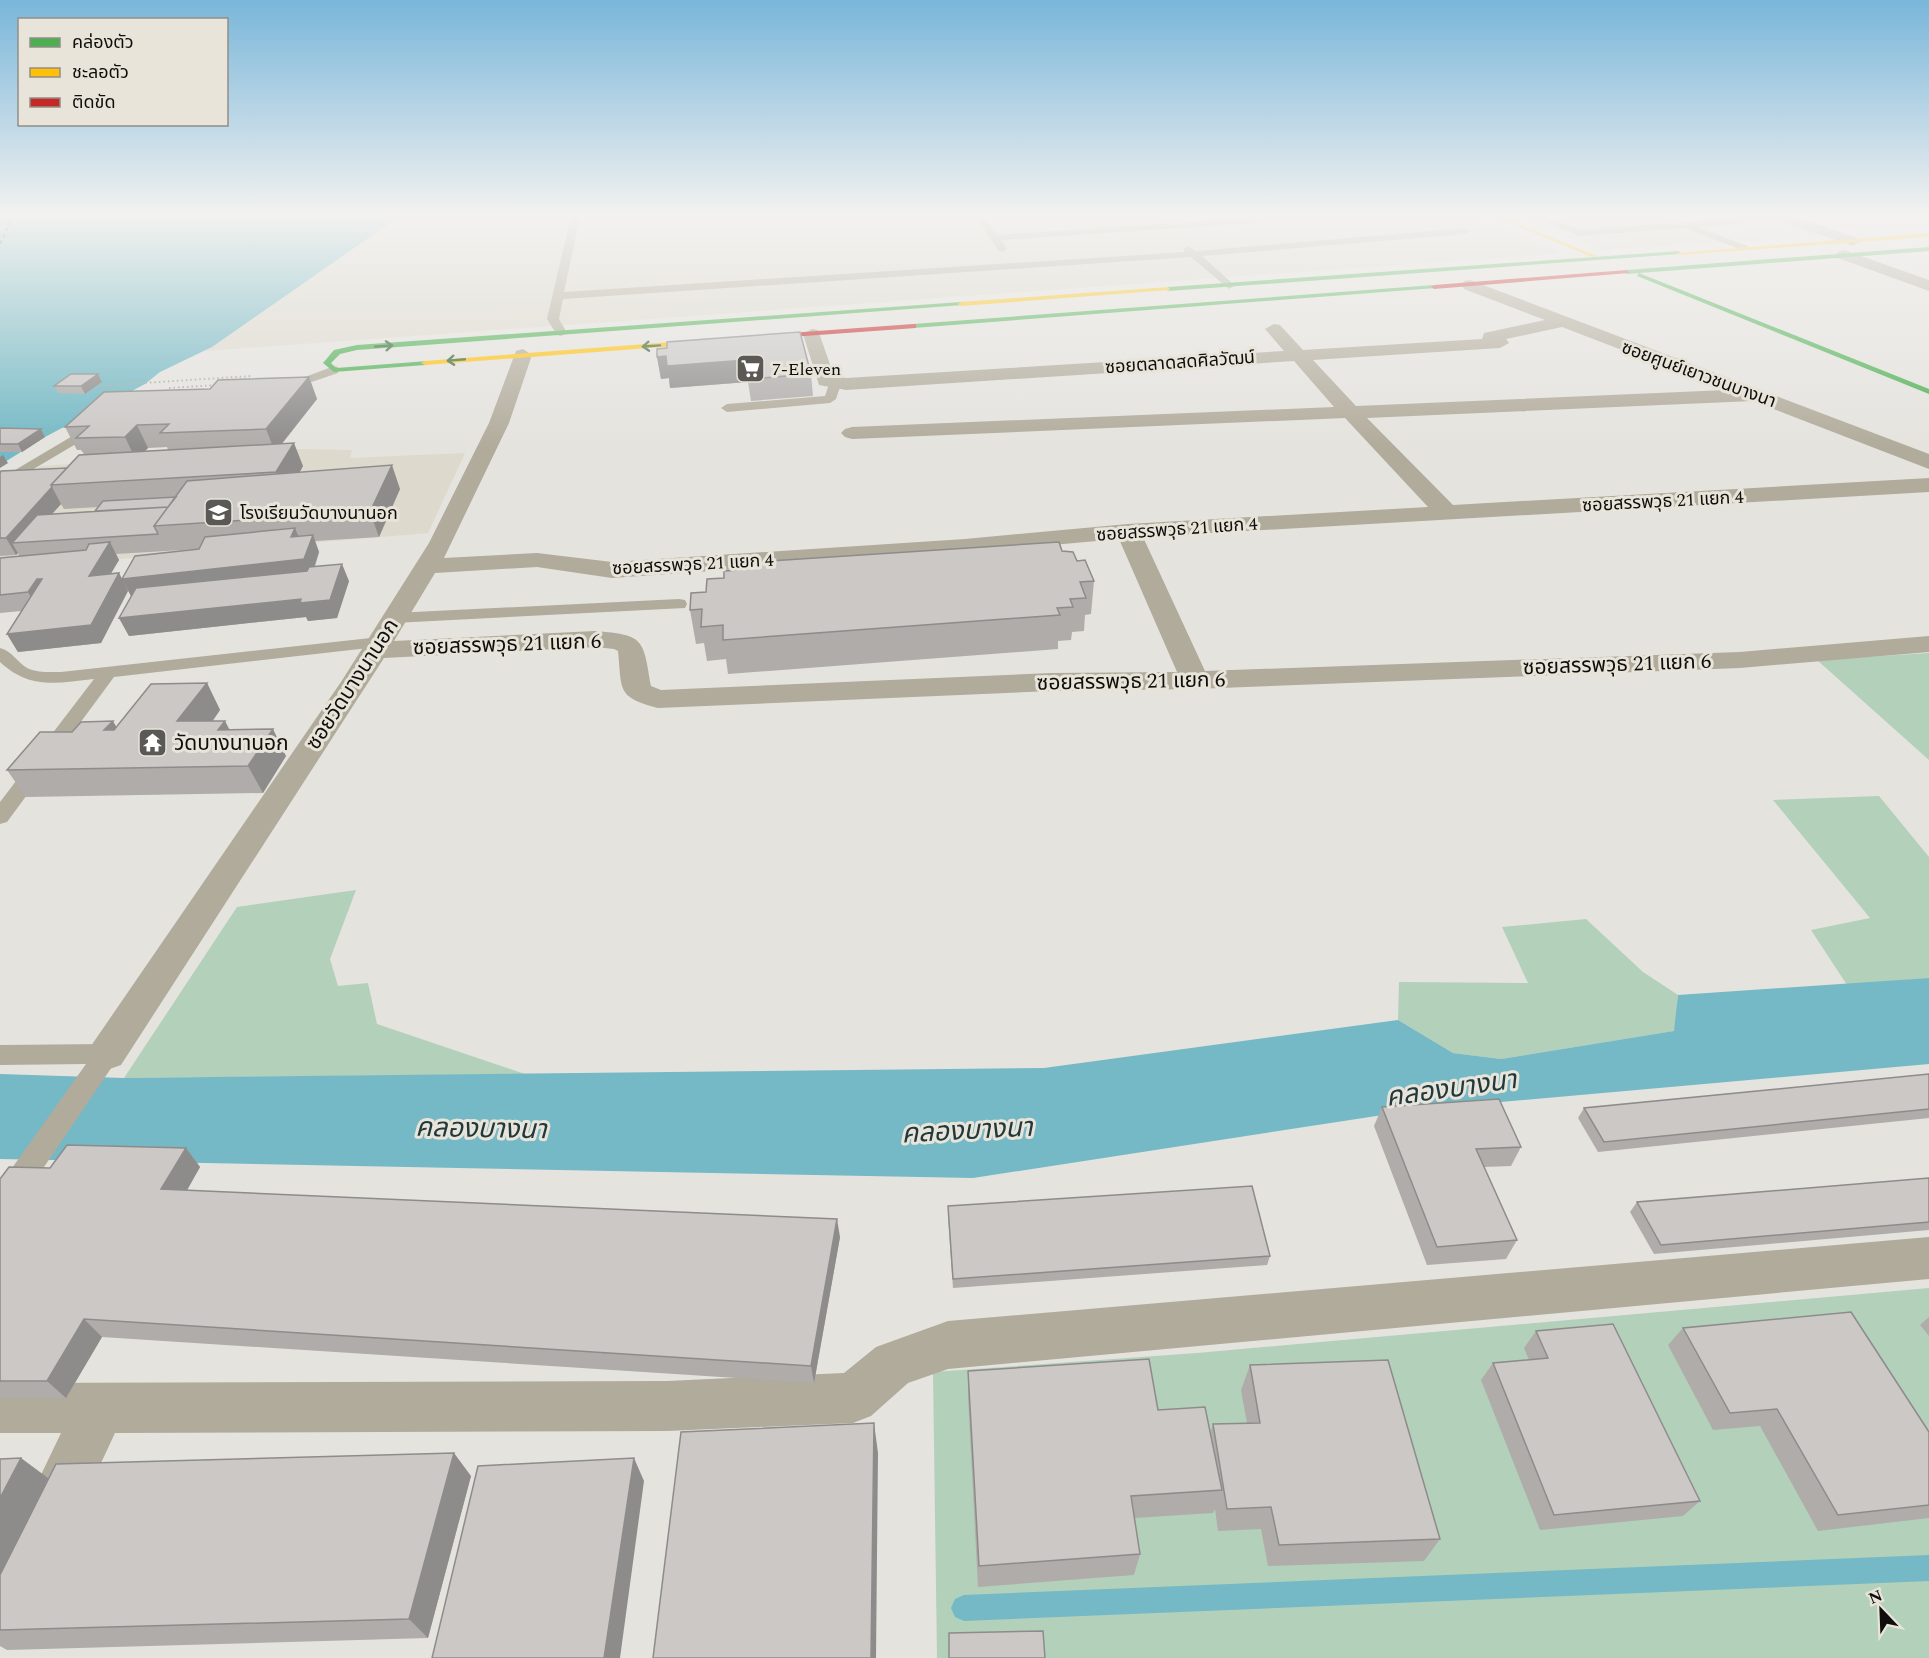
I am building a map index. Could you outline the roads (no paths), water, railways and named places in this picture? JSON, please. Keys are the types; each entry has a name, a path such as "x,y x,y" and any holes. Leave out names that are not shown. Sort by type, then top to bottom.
{"street":[{"path":"1124,293 343,349 330,356 327,363 334,370 1358,293"},
{"name":"ซอยศูนย์เยาวชนบางนา","path":"1490,293 1929,462"},
{"path":"1685,293 1929,392"},
{"name":"ซอยตลาดสดศิลวัฒน์","path":"836,384 1295,354 1498,344 1500,343 1490,336 1560,322"},
{"path":"1274,329 1295,354 1448,514"},
{"path":"558,352 561,333"},
{"path":"812,334 826,381 836,384"},
{"name":"ซอยวัดบางนานอก","path":"102,1062 383,637 427,566 499,423 524,355"},
{"path":"852,433 1758,395"},
{"name":"ซอยสรรพวุธ 21 แยก 4","path":"427,566 537,560 612,570 953,547 1128,531 1929,485"},
{"path":"1128,531 1195,680"},
{"name":"ซอยสรรพวุธ 21 แยก 6","path":"383,637 622,641 631,649 637,691 658,699 1051,682 1195,680 1740,660 1929,644"},
{"path":"0,1408 668,1406 853,1398 893,1364 948,1345 1929,1258"},
{"path":"35,1544 100,1408"}],"lane":[{"path":"561,333 553,319 558,296 597,293"},
{"path":"273,389 292,387 334,370"},
{"path":"727,408 831,399 836,384"},
{"path":"0,485 90,427 105,423"},
{"path":"0,653 20,671 35,677 109,671 679,604"},
{"path":"0,817 109,671"},
{"path":"0,1055 102,1062"},
{"path":"1,1206 102,1062"}],"water":[{"path":"0,293 289,293 212,347 160,372 145,384 45,437 0,465"},
{"name":"คลองบางนา","path":"1929,978 1929,1064 1422,1109 973,1178 0,1159 0,1074 124,1078 1044,1068 1398,1020 1453,1053 1501,1059 1674,1031 1678,995"}],"waterway":[{"path":"964,1608 1929,1568"}],"place":[{"name":"7-Eleven","path":"751,369"},
{"name":"โรงเรียนวัดบางนานอก","path":"219,513"},
{"name":"วัดบางนานอก","path":"153,743"}]}
